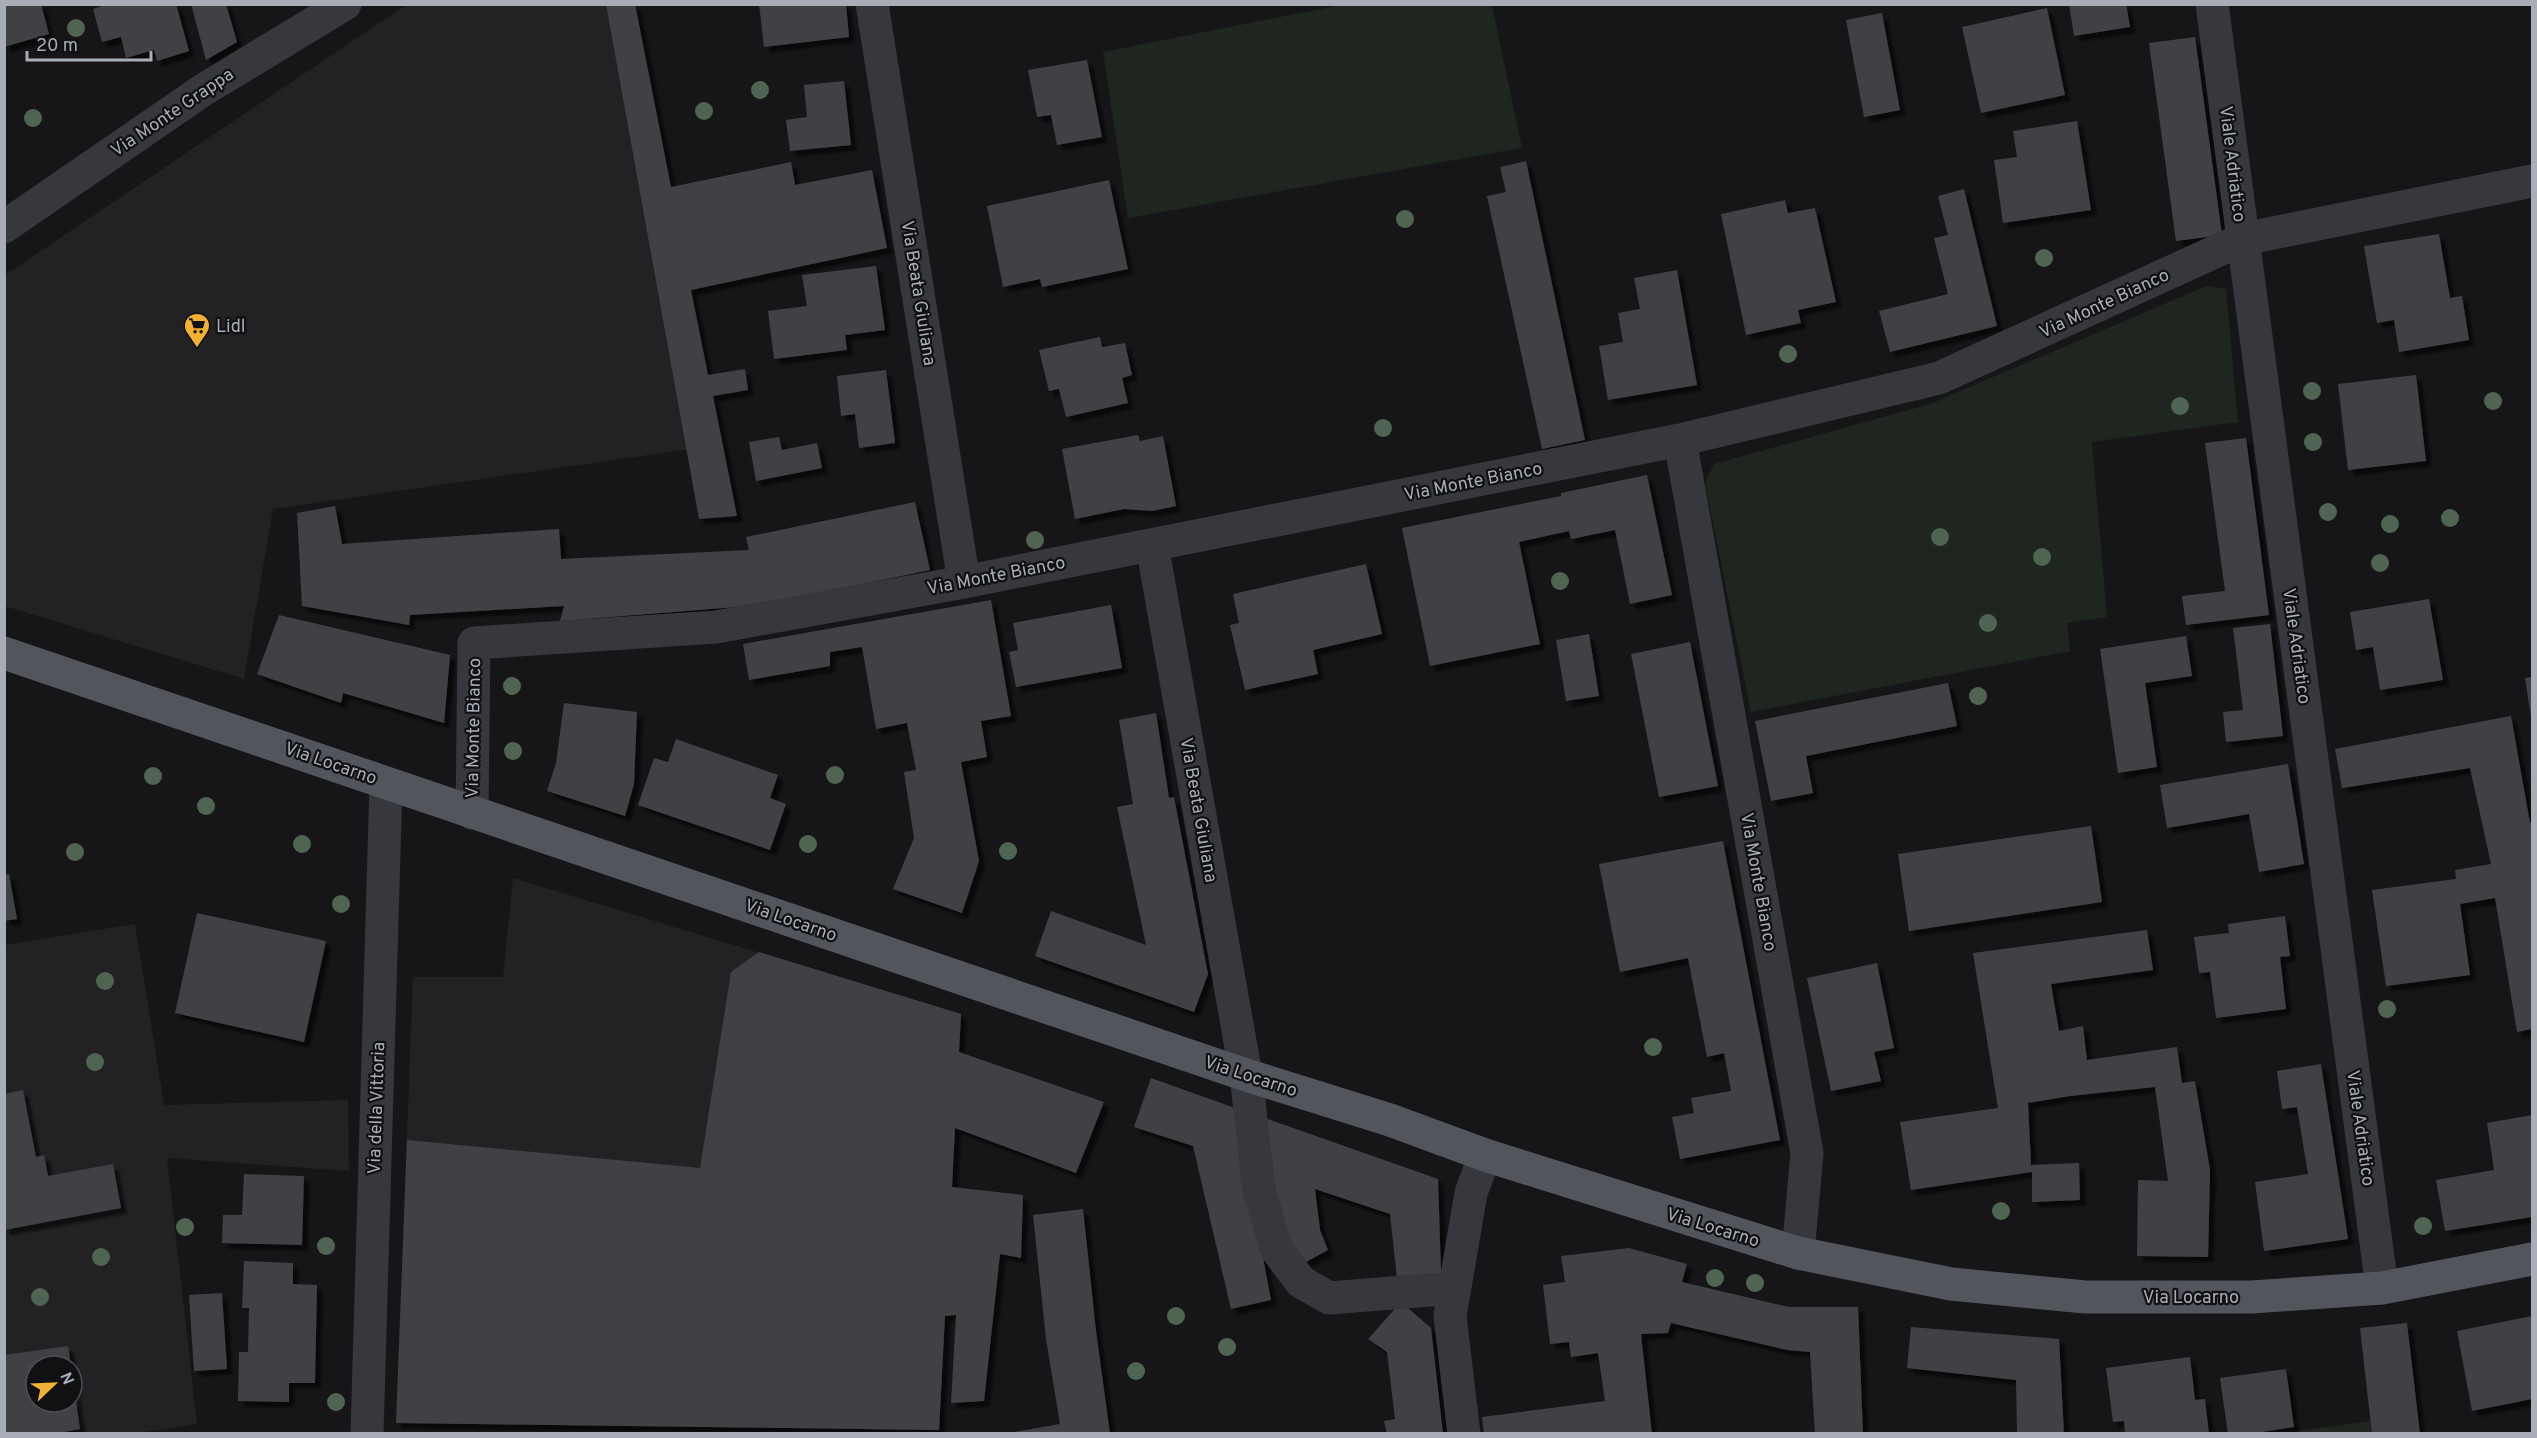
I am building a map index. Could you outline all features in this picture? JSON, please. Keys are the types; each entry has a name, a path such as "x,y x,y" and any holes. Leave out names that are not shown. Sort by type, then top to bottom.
{"main road":[{"name":"Via Locarno","path":"4,653 1246,1075 1390,1120 1485,1155 1798,1253 1951,1284 2085,1297 2252,1297 2382,1288 2532,1259"}],"street":[{"name":"Via Monte Grappa","path":"4,227 202,90 345,4"},
{"name":"Via Beata Giuliana","path":"872,4 964,582"},
{"name":"Viale Adriatico","path":"2212,4 2382,1288"},
{"name":"Via Monte Bianco","path":"472,813 474,643 716,627 964,582 1680,441 1939,378 2242,239 2532,181"},
{"name":"Via Monte Bianco","path":"1680,441 1807,1153 1798,1253"},
{"name":"Via Beata Giuliana","path":"1152,545 1246,1075 1259,1190 1277,1250 1301,1282 1329,1298 1455,1288"},
{"name":"Via della Vittoria","path":"367,1434 386,783"},
{"path":"1464,1434 1450,1316 1471,1193 1485,1155"}],"shaded area":[{"path":"1346,4 1492,5 1522,148 1128,218 1103,52"},
{"path":"406,5 609,5 697,448 273,509 244,679 5,606 5,275"},
{"path":"2206,286 2226,289 2238,422 2092,442 2107,617 2067,623 2070,651 1751,712 1705,483 1714,464 1930,404"},
{"path":"513,878 961,1014 939,1430 396,1423 413,977 503,977"},
{"path":"135,924 164,1105 348,1100 349,1171 167,1158 197,1424 131,1434 5,1434 5,945"},
{"path":"2370,1421 2372,1433 2277,1434"}],"building":[{"path":"4,4 41,4 49,34 4,47"},
{"path":"108,4 176,4 189,51 157,61 154,50 126,58 121,37 102,42 93,9"},
{"path":"191,4 226,4 237,42 206,60"},
{"path":"606,4 635,4 671,187 791,162 795,185 872,170 887,248 691,290 708,375 745,369 748,390 713,396 737,516 699,519"},
{"path":"759,4 846,4 849,37 764,47"},
{"path":"2069,4 2126,4 2130,27 2074,36"},
{"path":"2047,8 2065,95 1981,113 1962,27"},
{"path":"1882,13 1900,110 1864,117 1846,20"},
{"path":"2195,37 2222,235 2176,241 2149,43"},
{"path":"1087,60 1102,137 1057,145 1051,115 1037,117 1028,70"},
{"path":"844,81 851,145 790,151 786,120 807,117 804,85"},
{"path":"2077,121 2091,210 2003,223 1994,160 2017,157 2013,131"},
{"path":"1526,161 1585,440 1542,449 1487,196 1506,192 1500,167"},
{"path":"1109,180 1128,269 1042,287 1040,279 1003,287 987,206"},
{"path":"1964,189 1997,326 1890,352 1879,311 1948,294 1934,238 1948,235 1938,196"},
{"path":"1785,200 1788,213 1815,208 1836,302 1798,310 1801,323 1746,335 1721,214"},
{"path":"2439,234 2450,298 2462,296 2469,340 2399,352 2394,320 2377,323 2364,246"},
{"path":"876,266 885,330 845,335 847,350 774,359 768,311 807,306 802,275"},
{"path":"1677,270 1697,385 1608,400 1599,346 1623,342 1618,313 1640,309 1634,278"},
{"path":"1100,337 1102,347 1125,343 1132,375 1122,378 1128,403 1066,417 1059,389 1049,391 1039,350"},
{"path":"886,370 895,443 859,448 855,414 841,416 837,376"},
{"path":"2416,375 2426,461 2348,470 2338,384"},
{"path":"1138,435 1140,441 1163,436 1176,506 1152,511 1124,509 1075,519 1062,449"},
{"path":"779,437 782,450 817,443 822,468 756,481 749,442"},
{"path":"2246,438 2269,615 2186,625 2182,596 2225,591 2205,443"},
{"path":"1647,475 1672,595 1630,604 1615,530 1571,539 1569,531 1519,542 1540,644 1430,666 1402,528 1561,496 1561,493"},
{"path":"915,502 930,570 761,605 560,621 564,606 410,615 409,625 302,606 297,513 335,506 342,544 559,529 561,559 749,550 746,537"},
{"path":"1366,564 1382,634 1313,650 1318,674 1245,690 1230,625 1239,623 1233,594"},
{"path":"2429,599 2443,680 2380,690 2373,647 2356,650 2350,612"},
{"path":"991,600 1011,716 981,721 987,757 961,762 979,861 962,913 893,889 914,838 904,772 916,770 907,723 876,729 862,647 830,652 830,666 749,680 743,644"},
{"path":"1111,605 1122,668 1016,687 1009,652 1018,650 1013,623"},
{"path":"279,615 450,655 444,723 343,693 341,703 257,674"},
{"path":"2270,624 2283,736 2226,742 2223,712 2243,710 2233,628"},
{"path":"1589,634 1599,696 1566,701 1556,640"},
{"path":"2186,636 2192,676 2145,683 2157,767 2118,773 2100,649"},
{"path":"1690,642 1718,786 1659,797 1631,654"},
{"path":"2532,677 2532,717 2531,717 2525,678"},
{"path":"1948,683 1957,726 1806,756 1813,793 1771,801 1755,721"},
{"path":"564,703 637,712 634,784 625,816 547,791 556,763"},
{"path":"1156,713 1169,798 1174,797 1208,974 1194,1012 1035,956 1051,911 1146,945 1117,807 1133,804 1119,720"},
{"path":"2511,716 2530,823 2532,822 2532,1029 2517,1032 2495,898 2460,904 2470,975 2386,986 2372,890 2456,879 2455,870 2491,864 2470,768 2342,788 2335,749"},
{"path":"676,739 778,775 770,798 786,804 770,850 638,805 654,758 668,762"},
{"path":"2288,764 2304,864 2259,872 2249,814 2167,828 2160,785"},
{"path":"2091,826 2102,902 1909,931 1898,854"},
{"path":"1723,841 1780,1140 1680,1159 1672,1117 1694,1113 1691,1098 1731,1091 1724,1053 1707,1057 1688,958 1620,972 1599,864"},
{"path":"9,874 17,919 4,921 4,875"},
{"path":"197,913 326,941 304,1042 175,1013"},
{"path":"2285,916 2290,956 2280,957 2286,1009 2216,1018 2210,972 2199,973 2194,937 2229,933 2228,924"},
{"path":"2147,930 2153,970 2051,984 2059,1031 2083,1026 2087,1060 2177,1047 2182,1083 2195,1081 2210,1170 2208,1257 2137,1256 2138,1180 2168,1181 2155,1087 2028,1103 2031,1165 2079,1163 2080,1200 2032,1202 2032,1172 1911,1190 1900,1122 1998,1108 1973,953"},
{"path":"759,952 961,1014 959,1052 1104,1102 1076,1173 955,1128 952,1187 1023,1195 1021,1258 1000,1254 984,1401 951,1403 956,1315 945,1316 939,1430 396,1423 407,1140 700,1168 731,972"},
{"path":"1877,963 1894,1048 1874,1052 1881,1081 1831,1091 1807,978"},
{"path":"2321,1064 2348,1239 2264,1251 2255,1182 2308,1174 2297,1107 2282,1109 2277,1071"},
{"path":"1151,1078 1235,1108 1271,1300 1231,1309 1193,1146 1134,1127"},
{"path":"23,1090 36,1157 44,1155 48,1176 113,1164 121,1208 4,1230 4,1094"},
{"path":"2532,1115 2532,1217 2445,1231 2436,1180 2494,1170 2487,1123"},
{"path":"1262,1117 1438,1179 1441,1273 1397,1279 1390,1214 1315,1189 1320,1230 1328,1250 1306,1262 1284,1238"},
{"path":"244,1174 304,1176 302,1245 222,1243 223,1215 242,1215"},
{"path":"1083,1209 1110,1434 1003,1434 1060,1424 1046,1339 1033,1215"},
{"path":"1629,1248 1687,1264 1682,1282 1789,1307 1858,1307 1863,1434 1815,1434 1810,1352 1787,1350 1671,1323 1668,1333 1641,1334 1652,1434 1484,1434 1482,1417 1605,1401 1598,1353 1571,1357 1569,1342 1550,1344 1543,1285 1565,1282 1561,1256"},
{"path":"244,1261 293,1263 293,1284 317,1285 315,1383 289,1383 289,1402 238,1401 239,1352 248,1352 249,1308 242,1308"},
{"path":"222,1293 227,1369 194,1371 189,1295"},
{"path":"1401,1302 1431,1328 1443,1434 1387,1434 1384,1421 1395,1419 1387,1352 1368,1339"},
{"path":"2532,1316 2532,1399 2472,1411 2457,1331"},
{"path":"2407,1323 2420,1434 2372,1434 2360,1328"},
{"path":"1911,1327 2059,1339 2064,1434 2017,1434 2016,1380 1907,1368"},
{"path":"68,1346 69,1354 24,1354 24,1414 78,1414 80,1429 52,1434 5,1434 5,1355"},
{"path":"2190,1357 2195,1400 2205,1399 2209,1434 2125,1434 2124,1421 2113,1422 2106,1368"},
{"path":"2286,1369 2294,1427 2248,1434 2228,1434 2220,1378"}],"place":[{"name":"Lidl","path":"197,349"}]}
